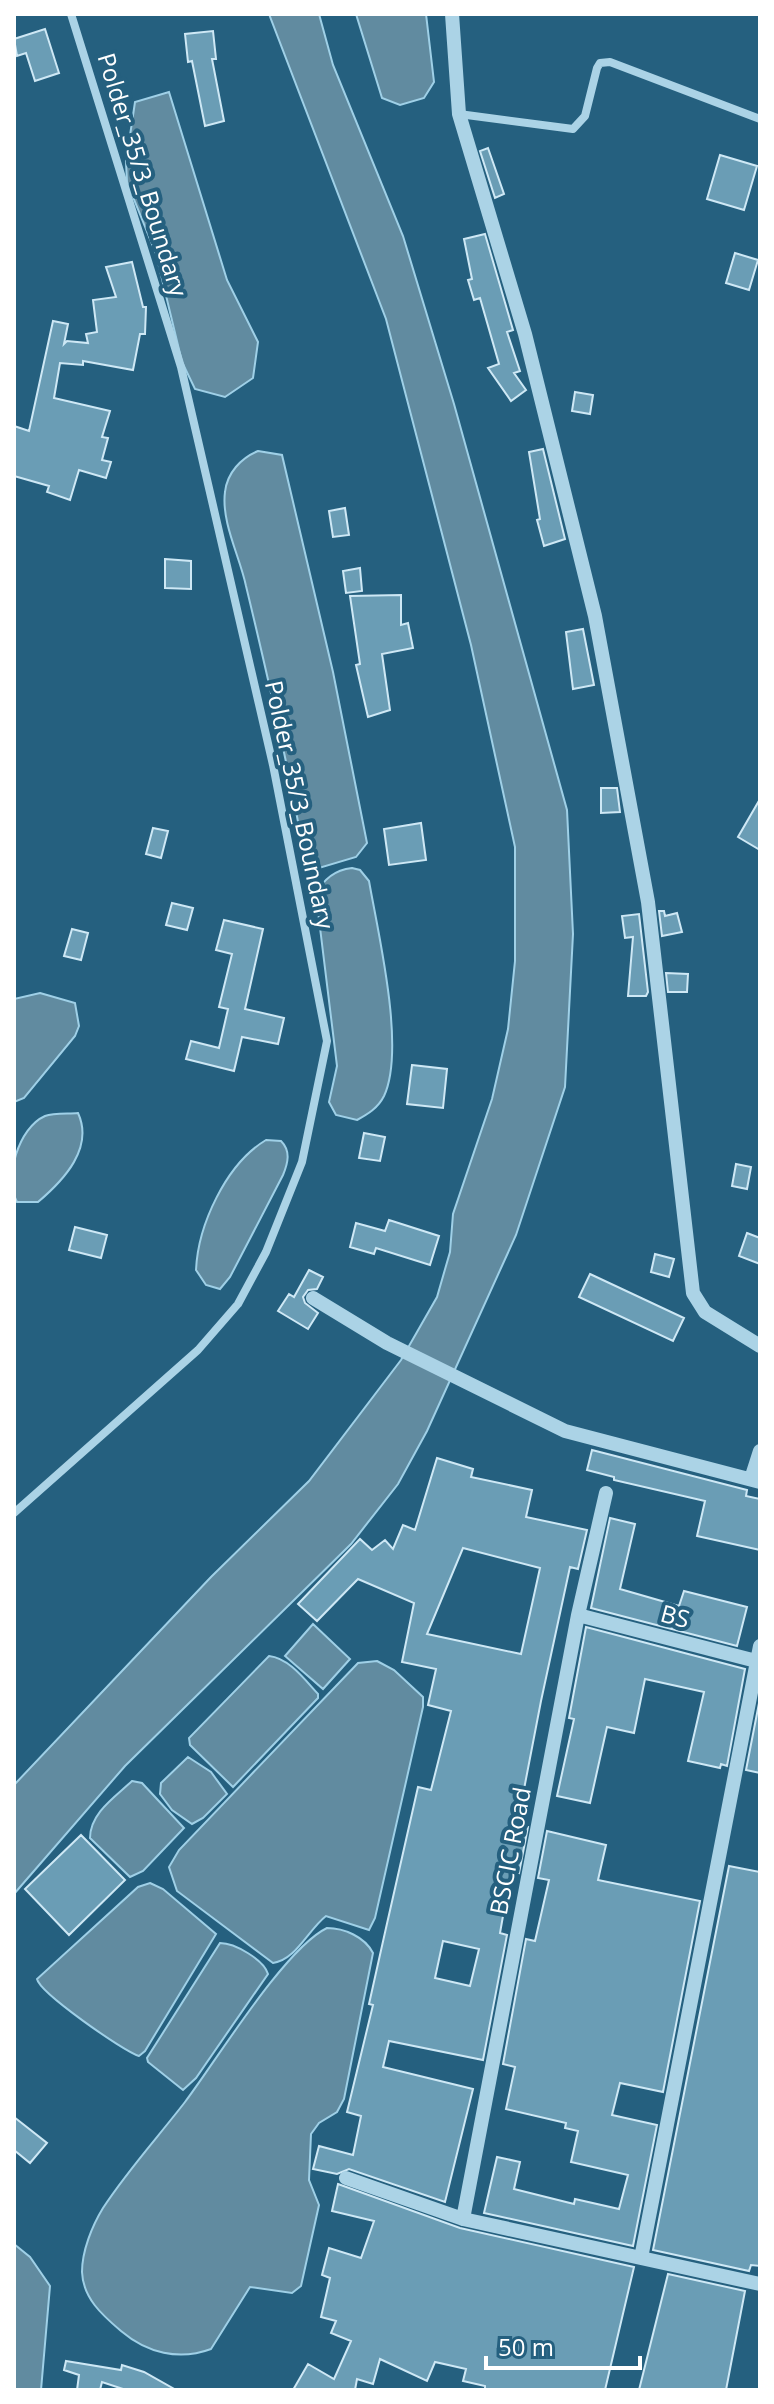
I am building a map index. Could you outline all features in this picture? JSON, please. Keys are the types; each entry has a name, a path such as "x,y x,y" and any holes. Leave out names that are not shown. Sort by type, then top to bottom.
{"street":[{"name":"Polder_35/3_Boundary","path":"14,1513 198,1350 238,1304 266,1252 302,1162 327,1041 273,765 181,367 71,14"},
{"path":"452,14 459,114 525,334 595,616 648,902 693,1293 705,1312 760,1346"},
{"path":"459,114 573,129 585,116 597,68 600,63 610,62 760,119"},
{"path":"313,1298 387,1343 565,1431 756,1480 760,1451"},
{"name":"BSCIC Road","path":"463,2219 578,1615 606,1493"},
{"name":"BS","path":"578,1615 758,1662"},
{"path":"641,2258 760,1646"},
{"path":"346,2178 463,2219 760,2284"}],"water":[{"path":"269,14 319,14 333,65 403,236 454,404 567,810 573,934 565,1087 516,1235 427,1431 398,1484 351,1544 125,1766 14,1894 14,1785 211,1577 309,1481 401,1360 437,1297 450,1252 453,1214 492,1099 508,1029 515,961 515,847 471,645 386,319"},
{"path":"356,14 426,14 434,82 424,98 400,105 382,98"},
{"path":"169,92 227,280 258,342 253,378 225,397 195,389 182,362 156,254 127,182 126,162 135,102"},
{"path":"258,451 282,455 333,672 367,843 356,857 319,868 305,860 270,688 226,515 225,492 232,473 241,462"},
{"path":"352,868 360,870 369,881 384,959 392,1050 384,1096 376,1107 357,1120 336,1115 329,1102 337,1066 316,895 330,876"},
{"path":"40,993 75,1003 79,1026 75,1036 24,1098 14,1102 14,999"},
{"path":"78,1113 82,1139 74,1162 38,1202 17,1202 13,1192 13,1167 27,1131 45,1116"},
{"path":"266,1140 281,1141 286,1149 287,1162 283,1175 230,1277 220,1289 206,1285 196,1270 208,1215 238,1164"},
{"path":"313,1624 350,1659 323,1689 285,1656"},
{"path":"269,1656 296,1670 318,1694 318,1698 233,1787 190,1745 189,1738"},
{"path":"377,1661 394,1670 423,1697 423,1707 375,1918 369,1930 326,1916 295,1951 273,1963 177,1891 169,1867 179,1850 358,1663"},
{"path":"188,1757 211,1772 227,1794 203,1818 192,1824 172,1810 160,1794 161,1783"},
{"path":"132,1781 142,1783 184,1828 143,1871 130,1877 90,1838 99,1813"},
{"path":"150,1883 163,1889 216,1934 145,2051 139,2056 83,2021 52,1996 37,1979 138,1887"},
{"path":"327,1928 353,1934 365,1942 373,1953 344,2099 337,2112 319,2123 311,2134 309,2180 319,2205 301,2286 292,2293 250,2287 211,2349 187,2354 152,2350 121,2331 90,2298 82,2272 92,2231 112,2194 185,2102 272,1981 291,1958"},
{"path":"220,1943 248,1953 261,1963 268,1974 196,2078 183,2090 147,2058"},
{"path":"14,2244 30,2257 50,2286 41,2390 14,2390"}],"building":[{"path":"45,29 59,73 35,81 26,53 17,56 14,39"},
{"path":"213,31 216,59 212,59 224,121 205,126 192,61 188,62 185,34"},
{"path":"488,148 504,194 495,198 480,151"},
{"path":"720,155 757,166 744,210 707,199"},
{"path":"485,234 513,330 507,332 520,371 514,373 526,390 511,401 488,368 499,364 480,298 474,300 468,280 472,279 464,239"},
{"path":"735,253 758,260 749,290 726,283"},
{"path":"132,262 143,307 146,307 145,334 140,334 133,370 83,361 83,365 60,363 54,398 110,411 102,437 108,438 102,460 111,462 106,478 79,470 70,500 47,492 49,486 14,476 14,426 29,431 53,321 68,324 64,344 67,341 88,343 86,334 97,332 93,300 116,297 106,267"},
{"path":"575,392 593,395 590,414 572,411"},
{"path":"543,449 565,539 544,546 537,520 540,519 529,452"},
{"path":"345,508 349,535 333,537 329,511"},
{"path":"165,559 191,561 191,589 165,588"},
{"path":"360,568 362,591 346,593 343,571"},
{"path":"401,595 401,625 408,623 413,648 382,654 390,710 368,717 356,665 360,664 350,596"},
{"path":"583,629 594,685 573,689 566,632"},
{"path":"601,788 617,788 620,812 601,813"},
{"path":"760,799 760,850 738,837"},
{"path":"421,823 426,860 389,865 384,829"},
{"path":"153,828 168,831 161,858 146,854"},
{"path":"172,903 193,908 187,930 166,925"},
{"path":"659,911 664,911 665,916 677,913 682,932 662,936"},
{"path":"639,914 648,992 646,996 628,996 633,937 625,938 622,916"},
{"path":"224,920 263,929 245,1009 284,1018 278,1044 242,1037 234,1071 186,1059 191,1041 219,1048 228,1009 219,1007 232,954 216,950"},
{"path":"72,929 88,933 81,960 64,956"},
{"path":"666,973 688,974 687,992 668,992"},
{"path":"412,1065 447,1069 443,1108 407,1104"},
{"path":"364,1133 385,1137 380,1161 359,1158"},
{"path":"736,1164 751,1167 747,1189 732,1186"},
{"path":"389,1220 439,1236 430,1265 376,1248 374,1254 350,1247 356,1223 385,1231"},
{"path":"75,1227 107,1235 101,1258 69,1250"},
{"path":"747,1233 760,1238 760,1264 739,1256"},
{"path":"655,1254 674,1259 669,1277 651,1272"},
{"path":"309,1270 323,1277 317,1289 308,1290 303,1297 305,1303 318,1313 308,1329 278,1311 289,1294 294,1297"},
{"path":"590,1274 684,1318 673,1341 579,1297"},
{"path":"592,1450 747,1490 746,1496 760,1499 760,1550 697,1536 705,1501 614,1480 614,1477 587,1470"},
{"path":"437,1458 473,1469 471,1477 532,1490 526,1517 587,1530 578,1569 570,1567 541,1701 520,1810 525,1812 522,1825 528,1827 519,1873 513,1872 503,1916 500,1933 507,1935 483,2060 389,2041 383,2067 473,2089 445,2202 349,2169 337,2174 313,2169 319,2146 353,2155 361,2116 347,2112 373,2005 369,2004 418,1787 431,1790 451,1711 428,1705 436,1669 402,1662 414,1603 358,1579 317,1621 298,1604 360,1539 372,1550 385,1540 393,1549 403,1525 415,1530","holes":["463,1548 540,1568 521,1654 427,1634","443,1941 479,1949 470,1986 435,1978"]},
{"path":"610,1518 635,1524 620,1589 679,1606 684,1591 747,1607 737,1646 591,1608"},
{"path":"586,1627 745,1669 727,1766 721,1764 720,1768 688,1761 704,1692 645,1679 634,1733 607,1727 590,1803 557,1796 574,1719 569,1718"},
{"path":"760,1698 760,1773 746,1770"},
{"path":"547,1831 606,1845 598,1880 700,1901 663,2092 620,2083 612,2115 657,2125 633,2246 484,2213 497,2157 520,2162 514,2189 574,2204 575,2199 619,2209 628,2175 571,2162 578,2131 565,2128 566,2123 506,2109 515,2067 503,2064 526,1939 535,1941 549,1880 538,1878"},
{"path":"81,1835 125,1880 69,1935 25,1889"},
{"path":"729,1866 760,1872 760,2266 751,2265 749,2271 653,2250"},
{"path":"14,2117 47,2143 30,2163 14,2150"},
{"path":"338,2184 460,2228 634,2267 605,2390 485,2390 485,2386 463,2381 466,2369 435,2362 427,2381 380,2359 373,2384 357,2379 355,2390 293,2390 308,2364 334,2379 351,2341 331,2333 336,2321 321,2317 330,2278 322,2275 329,2248 361,2258 374,2221 332,2211"},
{"path":"668,2274 745,2291 726,2390 639,2390"},
{"path":"66,2361 121,2370 122,2365 144,2372 176,2390 126,2390 102,2382 100,2390 77,2390 79,2375 64,2370"}]}
